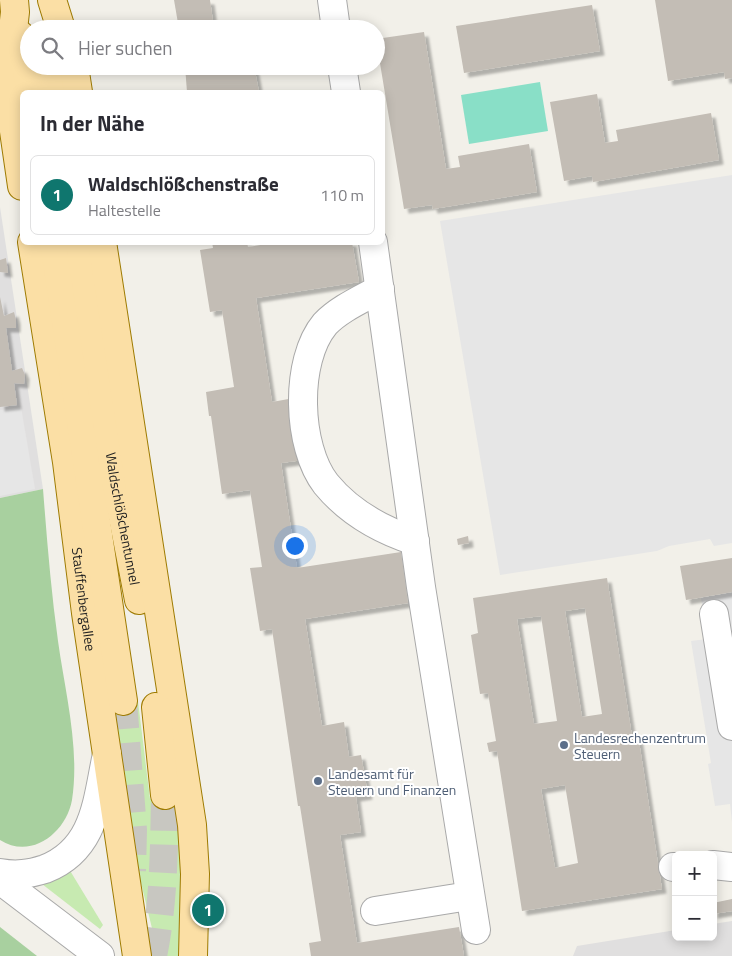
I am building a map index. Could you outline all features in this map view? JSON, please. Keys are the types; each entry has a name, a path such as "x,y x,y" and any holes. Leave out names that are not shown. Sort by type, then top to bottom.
{"main road":[{"path":"14,6 20,36"},
{"path":"14,6 7,83 20,172"},
{"path":"28,75 31,90"},
{"path":"54,75 57,90"},
{"path":"75,75 78,90"},
{"name":"Stauffenbergallee","path":"32,245 67,462 86,613 137,956"},
{"name":"Waldschlößchentunnel","path":"54,245 123,701"},
{"name":"Waldschlößchentunnel","path":"80,245 116,481 154,697 165,795"},
{"path":"102,245 192,825 195,874 193,956"}],"street":[{"path":"332,0 335,20"},
{"path":"343,75 346,90"},
{"path":"373,245 415,540 469,896 476,930"},
{"path":"380,289 336,315 325,324 316,339 310,353 304,385 306,428 311,452 325,483 345,503 376,526 415,540"},
{"path":"714,614 732,726"},
{"path":"0,874 28,874 53,866 77,849 89,830 107,752"},
{"path":"717,865 732,867"},
{"path":"0,880 100,956"},
{"path":"375,911 469,896"}],"shaded area":[{"path":"732,175 732,543 714,546 710,539 669,546 657,551 500,575 440,221"},
{"path":"0,207 43,489 0,498"},
{"path":"21,407 35,489 0,496 0,410"},
{"path":"732,592 732,822 730,804 715,806 708,764 711,763 691,641 707,639 701,598"},
{"path":"732,921 732,956 573,956 577,946 672,931 672,941 717,941 717,923"}],"green space":[{"path":"540,82 548,131 469,144 461,95"},
{"path":"43,489 49,565 71,720 74,780 72,800 63,823 45,840 35,845 23,847 0,840 0,498"},
{"path":"138,701 150,799 181,796 185,837 181,956 167,956 157,949 136,862 112,706"},
{"path":"69,869 103,925 100,929 42,884"},
{"path":"0,927 37,956 0,956"}],"building":[{"path":"174,0 210,0 213,20 177,20"},
{"path":"655,0 732,0 732,78 725,79 724,72 668,81"},
{"path":"592,5 600,51 464,73 456,26"},
{"path":"424,32 446,169 460,167 458,156 529,144 537,192 433,209 432,205 404,209 382,75 385,75 385,38"},
{"path":"186,75 256,75 259,90 187,90"},
{"path":"597,94 605,143 618,141 616,130 711,113 719,160 593,182 592,176 564,181 550,102"},
{"path":"212,245 248,245 248,247 260,245 353,245 359,282 256,298 272,402 294,398 303,460 281,463 297,568 401,552 408,603 305,619 322,726 344,722 349,757 361,755 368,795 356,797 361,832 340,835 357,943 459,927 464,956 311,956 309,943 321,941 300,806 298,806 272,629 260,631 250,568 262,567 250,490 222,494 211,416 209,416 206,392 234,387 222,310 210,312 200,250 213,248"},
{"path":"6,258 8,273 0,272 0,260"},
{"path":"0,297 4,316 14,312 16,320 16,328 6,328 12,371 22,368 25,375 24,384 14,383 17,405 0,407"},
{"path":"468,536 469,543 458,545 457,539"},
{"path":"732,558 732,592 686,600 680,566"},
{"name":"Landesrechenzentrum Steuern","path":"607,578 632,736 638,735 662,889 522,911 497,751 489,752 487,743 496,741 488,693 480,694 471,635 478,633 473,598","holes":["585,608 602,714 582,717 565,611","541,616 557,721 534,724 517,619","565,785 578,863 555,868 541,789"]},
{"path":"732,899 732,911 717,913 717,902"}],"tunnel":[{"path":"123,701 133,830 132,871"},
{"path":"153,956 161,896 165,795"}],"place":[{"name":"Landesrechenzentrum Steuern","path":"564,745"},
{"name":"Landesamt für Steuern und Finanzen","path":"318,781"},
{"name":"Waldschlößchenstraße","path":"208,910"}]}
